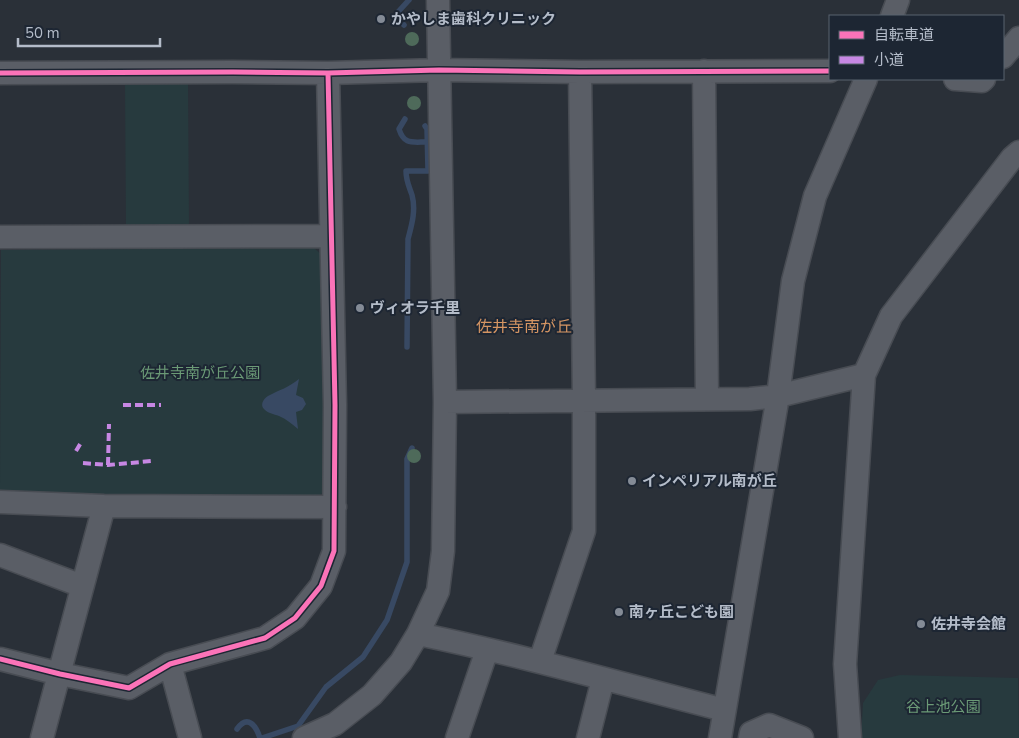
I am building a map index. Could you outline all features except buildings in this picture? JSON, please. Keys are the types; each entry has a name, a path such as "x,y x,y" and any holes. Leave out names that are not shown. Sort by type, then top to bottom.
{"street":[{"path":"304,738 335,724 372,695 401,662 418,634 438,591 443,550 445,402 438,0"},
{"path":"892,15 898,0"},
{"path":"1004,56 1019,38"},
{"path":"0,73 328,73 439,70 580,72 829,71"},
{"path":"704,71 707,399"},
{"path":"540,661 584,531 580,72"},
{"path":"0,659 129,688 170,664 264,638 295,618 320,586 334,551 335,507 335,405 328,73"},
{"path":"720,738 778,396 793,281 816,196 866,80"},
{"path":"968,80 983,80"},
{"path":"850,738 845,664 864,376 891,316 1017,158"},
{"path":"0,238 331,236"},
{"path":"445,402 750,399 778,396 864,376"},
{"path":"0,502 104,506 335,507"},
{"path":"42,738 104,506"},
{"path":"0,555 82,586"},
{"path":"418,634 540,661 603,680 724,710"},
{"path":"457,738 487,650"},
{"path":"170,664 190,738"},
{"path":"588,738 603,680"},
{"path":"750,738 751,733 769,725 802,738"}],"green space":[{"path":"125,84 188,84 189,226 126,226"},
{"name":"佐井寺南が丘公園","path":"314,248 324,257 326,490 316,498 3,492 0,490 1,250"},
{"name":"谷上池公園","path":"900,675 1018,678 1019,738 861,738 863,703 878,680"}],"water":[{"path":"299,379 296,395 303,398 306,404 302,410 296,412 298,429 279,416 267,412 262,404 263,400 268,396"}],"waterway":[{"path":"404,25 399,20 398,12 409,0"},
{"path":"405,119 399,129 403,138 409,142 427,142"},
{"path":"407,347 408,239 414,206 406,171 428,171 427,129 425,126"},
{"path":"262,738 298,726 326,687 363,657 387,620 407,562 407,459 412,448"},
{"path":"237,729 245,722 251,723 260,738"}],"marked path":[{"path":"123,405 161,405"},
{"path":"108,465 109,424"},
{"path":"76,451 82,441"},
{"path":"83,463 108,465 152,461"}],"cycle path":[{"path":"0,73 328,73 439,70 580,72 829,71"},
{"path":"0,659 129,688 170,664 265,638 295,618 321,586 334,551 335,405 328,73"}],"place":[{"name":"かやしま歯科クリニック","path":"381,19"},
{"name":"ヴィオラ千里","path":"360,308"},
{"name":"インペリアル南が丘","path":"632,481"},
{"name":"南ヶ丘こども園","path":"619,612"},
{"name":"佐井寺会館","path":"921,624"}],"district":[{"name":"佐井寺南が丘","path":"524,327"}]}
